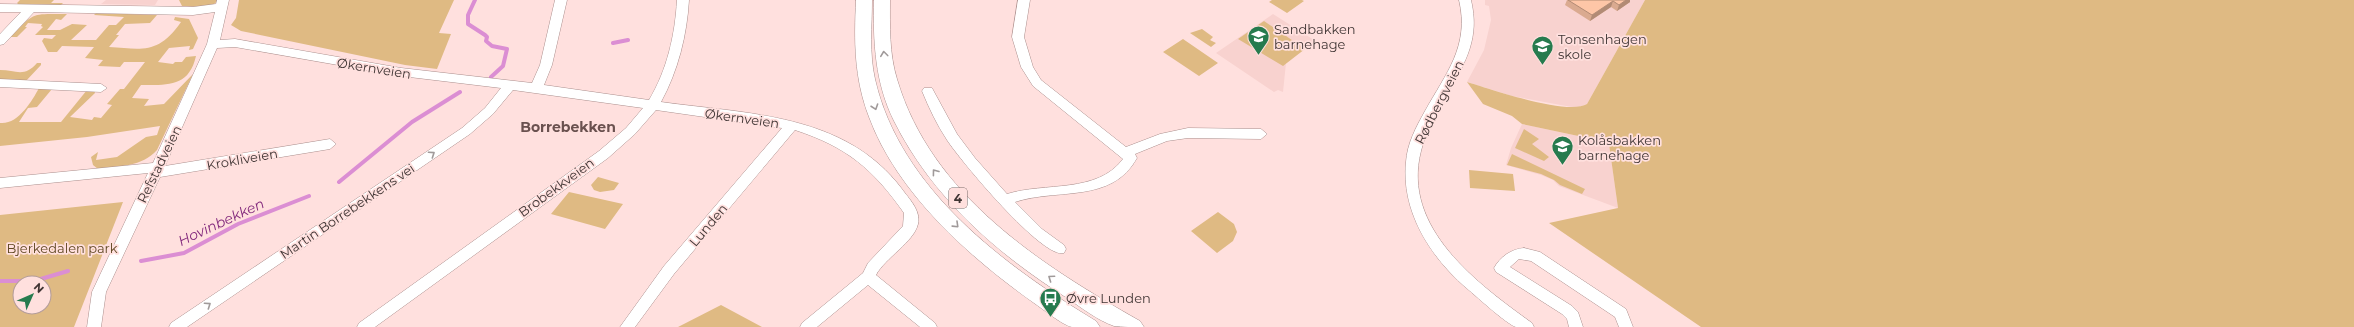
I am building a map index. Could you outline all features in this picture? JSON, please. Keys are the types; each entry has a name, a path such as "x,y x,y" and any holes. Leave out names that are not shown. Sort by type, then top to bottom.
{"highway":[{"name":"4","path":"864,0 862,38 867,80 886,136 902,162 918,185 941,211 999,265 1050,304 1089,327"},
{"name":"4","path":"882,0 882,38 890,84 908,129 922,155 939,177 985,224 1039,269 1093,305 1133,327"}],"street":[{"path":"0,4 8,0"},
{"path":"536,88 546,65 561,0"},
{"name":"Brobekkveien","path":"364,327 609,149 632,128 653,104 665,80 681,24 684,0"},
{"path":"1005,200 1028,192 1100,184 1113,178 1127,165 1131,158 1037,83 1027,67 1018,37 1024,0"},
{"name":"Rødbergveien","path":"1465,0 1470,22 1470,32 1463,55 1420,135 1412,161 1412,182 1415,201 1429,235 1456,270 1476,289 1527,327"},
{"path":"0,8 193,11 223,4"},
{"name":"Refstadveien","path":"94,327 99,292 213,44 223,4"},
{"path":"0,41 31,9"},
{"name":"Økernveien","path":"213,44 235,43 343,64 653,104 792,126 824,135 859,154 879,171 905,203 910,212 911,224 903,237 873,267 868,277"},
{"path":"0,83 101,88"},
{"name":"Martin Borrebekkens vei","path":"176,327 471,127 489,111 509,86"},
{"path":"928,91 948,135 976,170 1038,234 1059,249"},
{"name":"Lunden","path":"627,327 669,270 792,126"},
{"path":"1125,153 1165,137 1188,133 1261,134"},
{"name":"Krokliveien","path":"0,182 155,170 330,144"},
{"path":"1576,327 1573,316 1567,310 1501,268 1511,256 1522,252 1535,256 1621,313 1626,327"},
{"path":"807,327 868,277 930,327"}],"shaded area":[{"path":"106,0 158,0 155,5 101,4"},
{"name":"Tonsenhagen skole","path":"1485,0 1645,0 1587,104 1577,108 1512,96 1467,82 1484,50 1491,20 1489,6 1485,5"},
{"name":"Sandbakken barnehage","path":"1273,14 1314,40 1286,63 1283,92 1278,90 1274,92 1216,53"},
{"name":"Kolåsbakken barnehage","path":"1522,124 1583,137 1608,137 1618,208 1559,186 1553,180 1541,175 1506,165 1511,148"}],"green space":[{"path":"20,0 54,0 51,3 63,3 61,5 19,5 17,3"},
{"path":"179,0 218,0 211,5 202,7 182,6"},
{"path":"239,0 454,0 439,33 451,34 437,69 405,65 241,31 231,25 236,18"},
{"path":"1272,0 1304,1 1287,13 1269,2"},
{"path":"1645,0 2354,0 2354,327 1701,327 1549,223 1618,208 1608,137 1583,137 1522,124 1512,116 1483,104 1467,82 1528,100 1563,107 1577,107 1587,104"},
{"path":"96,13 157,15 150,23 125,24 116,35 119,35 109,47 140,49 157,45 173,33 181,22 174,20 175,17 189,19 198,38 193,49 189,50 190,46 169,48 158,62 173,64 175,62 182,62 186,57 196,56 193,66 183,79 168,84 141,85 132,98 149,99 144,106 164,104 193,74 157,150 151,156 137,163 98,169 93,165 91,157 98,152 96,160 117,157 146,137 157,135 160,126 87,137 0,146 0,123 7,123 13,120 24,111 39,88 52,89 37,107 28,108 19,122 61,122 87,90 94,90 95,93 70,117 92,120 94,117 101,118 112,105 107,104 120,89 124,89 145,62 124,62 120,67 98,66 103,60 85,58 94,47 62,46 57,52 48,52 42,41 44,38 52,39 56,35 35,35 43,27 41,26 42,24 28,23 25,27 27,27 17,37 10,37 30,18 40,14 67,14 61,20 56,19 47,30 60,30 72,24 87,25 71,40 96,40 109,25 116,25 124,17 94,15"},
{"path":"1264,21 1305,49 1283,66 1238,39"},
{"path":"1202,29 1213,37 1210,40 1216,43 1211,47 1190,33"},
{"path":"1183,39 1218,63 1199,76 1163,52"},
{"path":"37,63 41,63 41,65 25,82 0,80 0,70 24,72 32,68"},
{"path":"1524,129 1539,139 1532,144 1549,157 1544,161 1515,148"},
{"path":"1512,154 1585,189 1582,194 1560,185 1554,180 1541,174 1507,165"},
{"path":"1469,170 1513,174 1515,191 1470,188"},
{"path":"598,177 619,183 614,190 600,192 594,190 591,185"},
{"path":"569,192 623,204 605,229 551,214"},
{"name":"Bjerkedalen park","path":"123,202 74,327 0,327 0,215"},
{"path":"1218,212 1234,224 1237,232 1233,241 1217,253 1191,231"},
{"path":"721,305 762,327 678,327"}],"building":[{"path":"1568,0 1626,0 1619,5 1613,1 1592,15"}],"waterway":[{"name":"Hovinbekken","path":"475,0 468,15 468,24 485,35 487,37 486,41 492,46 507,49 503,66 491,77"},
{"path":"613,43 628,40"},
{"name":"Hovinbekken","path":"339,182 412,122 460,92"},
{"name":"Hovinbekken","path":"141,261 184,253 238,224 309,196"},
{"name":"Hovinbekken","path":"0,281 34,281 68,271"}],"place":[{"name":"Sandbakken barnehage","path":"1258,56"},
{"name":"Tonsenhagen skole","path":"1542,66"},
{"name":"Kolåsbakken barnehage","path":"1562,166"},
{"name":"Øvre Lunden","path":"1051,318"}],"district":[{"name":"Borrebekken","path":"568,127"}]}
